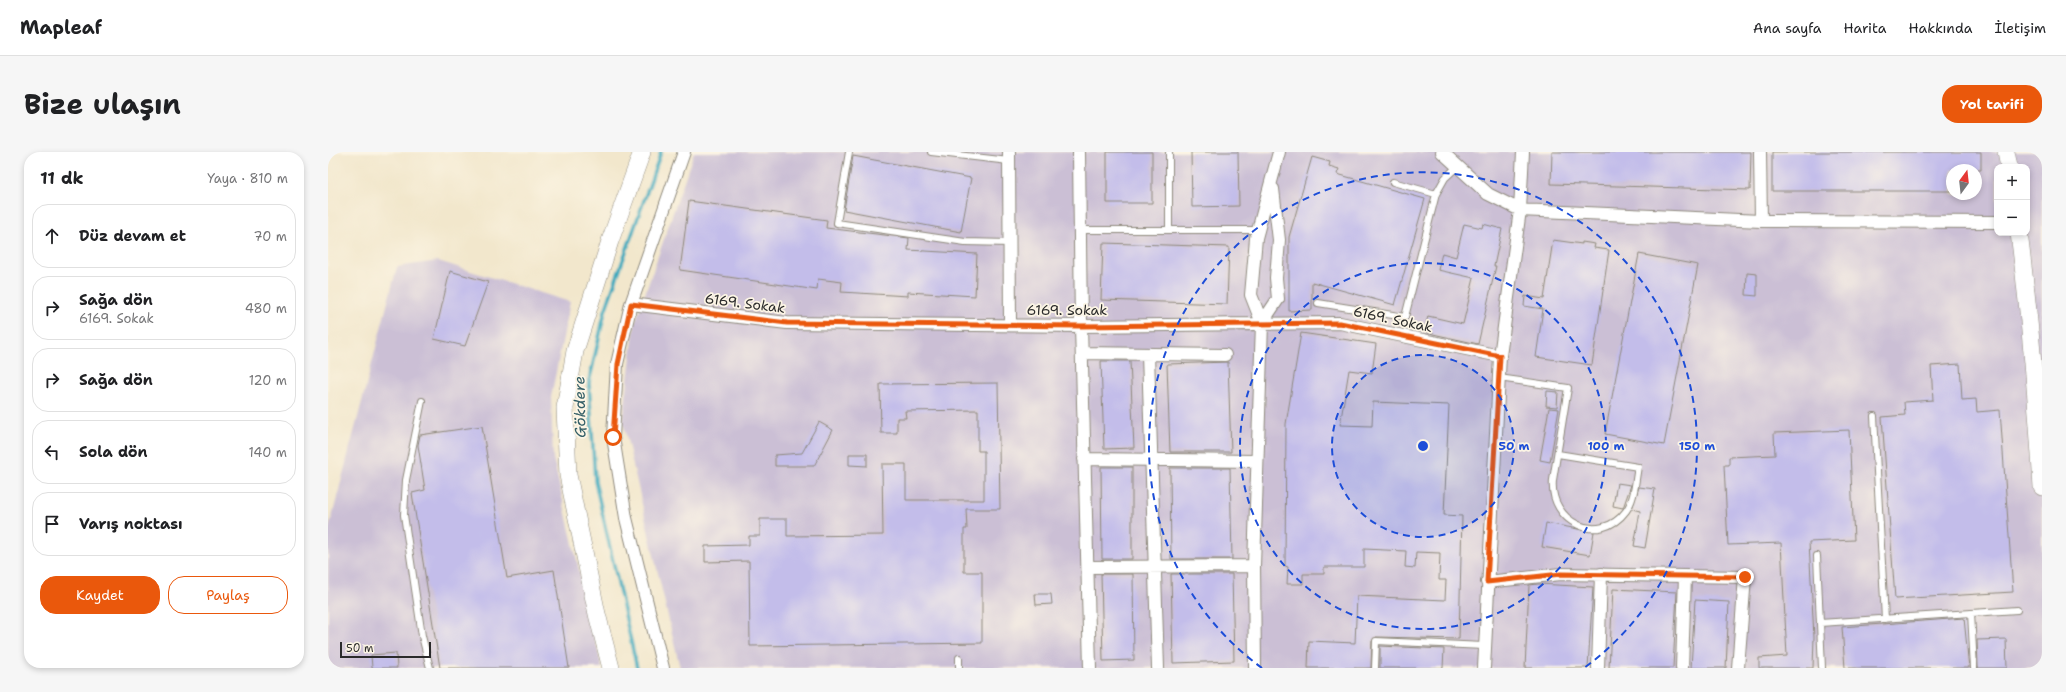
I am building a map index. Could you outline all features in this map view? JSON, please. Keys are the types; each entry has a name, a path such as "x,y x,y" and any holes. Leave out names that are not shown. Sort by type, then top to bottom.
{"main road":[{"path":"611,668 597,614 568,476 565,408 575,351 608,248 642,152"},
{"path":"2006,152 2008,164"},
{"path":"2019,236 2030,319 2041,440 2042,487"}],"street":[{"path":"663,668 626,518 613,437 618,364 631,304 684,152"},
{"path":"1079,152 1081,326 1090,668"},
{"path":"1255,668 1254,566 1256,461 1262,323 1251,295 1256,238 1272,183 1279,152"},
{"path":"1442,152 1488,194 1520,210 1761,220 1994,222"},
{"path":"1484,668 1487,582 1500,356 1520,210 1523,152"},
{"path":"1760,152 1761,220"},
{"path":"1009,156 1010,325"},
{"path":"1262,323 1278,299 1276,278 1279,240 1272,183"},
{"name":"6169. Sokak","path":"631,304 787,323 1081,326 1340,323 1500,356"},
{"path":"1082,354 1225,354"},
{"path":"1148,354 1158,668"},
{"path":"1084,459 1256,461"},
{"path":"1088,567 1254,566"},
{"path":"1487,582 1561,574 1745,577 1738,668"},
{"path":"1598,668 1601,574"},
{"path":"1682,668 1685,576"}],"lane":[{"path":"849,152 837,223 965,242 1010,243"},
{"path":"931,152 1009,156"},
{"path":"1169,152 1169,230"},
{"path":"1318,303 1405,317 1436,194 1445,178 1458,166"},
{"path":"1393,182 1436,194"},
{"path":"1080,230 1258,230"},
{"path":"1499,378 1568,388 1552,488 1555,503 1564,516 1577,525 1592,528 1608,525 1622,516 1631,503 1638,467 1558,454"},
{"path":"422,401 406,480 404,515 420,621 430,668"},
{"path":"1874,416 1884,619"},
{"path":"1817,556 1822,668"},
{"path":"1820,623 2017,610"},
{"path":"1971,613 1974,668"},
{"path":"1375,668 1376,641 1484,646"},
{"path":"959,658 960,668"}],"shaded area":[{"path":"694,152 2042,152 2042,668 680,668 623,422 635,323"},
{"path":"438,261 570,302 551,397 553,458 602,668 328,668 328,532 397,267"}],"building":[{"path":"1107,152 1152,152 1152,203 1107,203"},
{"path":"1191,152 1238,152 1239,206 1192,207"},
{"path":"1552,152 1751,152 1750,190 1551,184"},
{"path":"1772,152 1981,152 1981,164 1946,164 1946,191 1772,191"},
{"path":"853,156 971,178 961,232 844,210"},
{"path":"1312,157 1330,162 1329,166 1339,169 1337,174 1425,199 1395,305 1312,282 1312,310 1289,311 1289,237"},
{"path":"689,201 827,220 826,228 909,238 908,250 977,254 975,296 908,292 908,296 841,292 842,282 818,279 817,290 680,270"},
{"path":"1464,224 1482,228 1483,224 1502,229 1494,266 1496,266 1478,344 1424,332 1428,316 1463,324 1474,278 1438,270 1442,253 1456,257"},
{"path":"1553,240 1582,244 1582,242 1595,244 1594,248 1609,250 1592,365 1536,357 1543,309 1524,306 1525,296 1544,299"},
{"path":"1103,243 1229,247 1227,304 1101,300"},
{"path":"1639,254 1698,265 1664,445 1605,434"},
{"path":"450,271 488,282 465,346 434,339"},
{"path":"1747,273 1757,274 1757,296 1746,295"},
{"path":"1301,333 1376,344 1372,373 1349,370 1340,425 1372,426 1373,402 1449,405 1444,515 1462,516 1459,639 1376,637 1372,641 1371,668 1308,668 1309,641 1355,643 1357,596 1445,600 1446,580 1439,580 1440,553 1416,552 1415,568 1405,567 1406,551 1364,549 1364,567 1324,567 1324,574 1303,574 1303,584 1287,584 1288,567 1285,566 1286,424"},
{"path":"1101,361 1130,361 1134,448 1104,449"},
{"path":"1228,362 1231,452 1170,452 1167,364"},
{"path":"1960,364 1962,400 1976,399 1977,412 2000,410 2013,592 1895,599 1882,417 1905,415 1904,402 1933,400 1931,366"},
{"path":"998,383 1000,509 966,509 967,529 964,529 964,572 982,572 982,643 750,646 749,561 705,562 705,546 749,545 749,536 760,536 760,519 787,519 787,536 883,535 882,464 906,464 906,500 984,500 984,451 978,451 978,410 905,411 906,418 897,418 897,433 881,433 880,384"},
{"path":"1547,391 1558,392 1557,407 1546,406"},
{"path":"1549,408 1559,409 1550,462 1540,460"},
{"path":"819,422 833,430 814,466 775,466 775,455 802,453"},
{"path":"482,426 507,578 554,570 569,668 440,668 412,493 425,490 418,445 420,435"},
{"path":"1849,430 1854,540 1809,542 1814,637 1813,668 1759,668 1759,658 1787,656 1781,543 1728,545 1724,465 1729,465 1729,457 1775,455 1774,433"},
{"path":"849,454 867,454 867,466 849,465"},
{"path":"1101,467 1132,467 1132,559 1102,559"},
{"path":"1170,468 1230,468 1232,559 1171,559"},
{"path":"1617,483 1631,485 1623,508 1613,506"},
{"path":"1639,487 1655,489 1645,548 1634,546 1640,511 1632,509"},
{"path":"1546,523 1594,532 1590,555 1542,547"},
{"path":"1101,574 1133,574 1134,660 1103,661"},
{"path":"1171,574 1232,574 1234,661 1173,663"},
{"path":"1538,584 1593,587 1588,668 1525,668 1529,585"},
{"path":"1613,589 1677,592 1673,668 1609,668"},
{"path":"1035,594 1051,594 1052,604 1036,605"},
{"path":"1695,600 1729,602 1726,668 1691,668"},
{"path":"1964,618 1969,668 1845,668 1842,627"},
{"path":"2006,639 2007,668 1978,668 1977,640"},
{"path":"1380,646 1444,649 1443,668 1380,668"},
{"path":"396,653 397,668 372,668 371,655"}],"waterway":[{"name":"Gökdere","path":"637,668 595,481 589,382 605,311 661,152"}],"route":[{"path":"613,437 618,364 631,304 787,323 1081,326 1340,323 1500,356 1487,582 1561,574 1745,577"}]}
